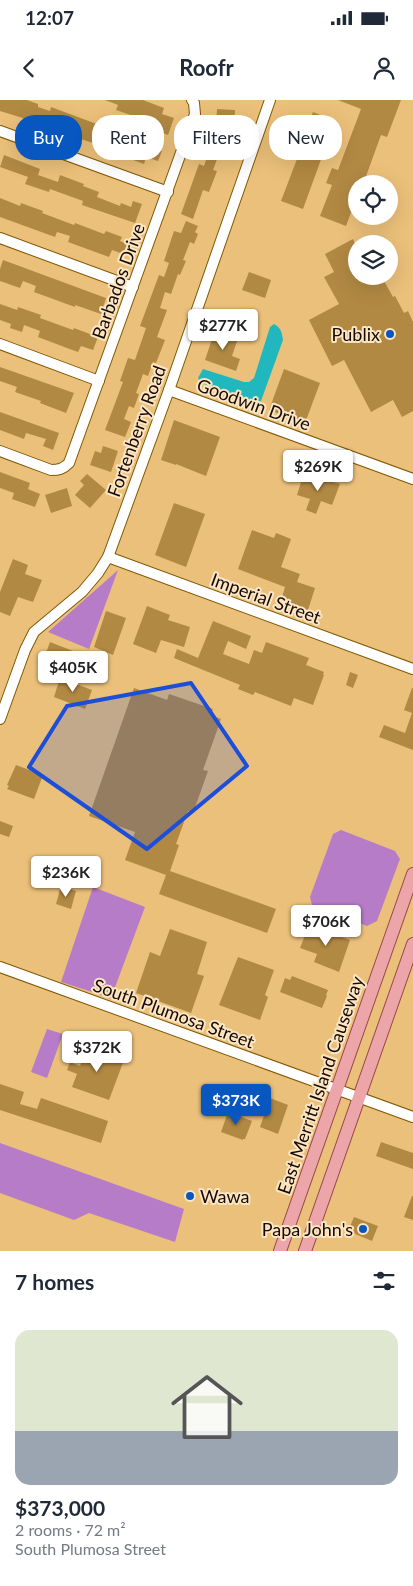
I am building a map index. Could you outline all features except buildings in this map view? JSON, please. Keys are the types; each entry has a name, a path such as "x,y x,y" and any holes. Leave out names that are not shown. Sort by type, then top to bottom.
{"main road":[{"name":"East Merritt Island Causeway","path":"280,1251 413,874"},
{"path":"305,1251 413,944"}],"street":[{"name":"Fortenberry Road","path":"0,719 25,650 34,632 82,592 98,573 108,556 169,390 270,100"},
{"name":"Barbados Drive","path":"0,452 51,470 64,468 72,457 195,114 193,101"},
{"path":"0,131 168,192"},
{"path":"0,238 133,287"},
{"path":"0,344 99,381"},
{"name":"Goodwin Drive","path":"169,390 413,479"},
{"name":"Imperial Street","path":"108,556 413,669"},
{"name":"South Plumosa Street","path":"0,967 413,1117"}],"highlighted area":[{"path":"191,683 247,766 147,849 29,767 67,706"}],"shaded area":[{"path":"118,570 89,649 48,632"},
{"path":"341,830 395,851 400,859 377,921 367,926 312,905 310,897 333,834"},
{"path":"93,887 145,907 111,998 61,982"},
{"path":"47,1029 63,1034 47,1078 31,1072"},
{"path":"0,1143 184,1209 175,1242 89,1213 74,1220 0,1193"}],"water":[{"path":"274,324 281,330 283,340 261,401 254,401 201,383 198,378 203,369 244,382 249,382 254,378 270,327"}],"place":[{"name":"Publix","path":"390,334"},
{"name":"Wawa","path":"190,1196"},
{"name":"Papa John's","path":"363,1229"}]}
